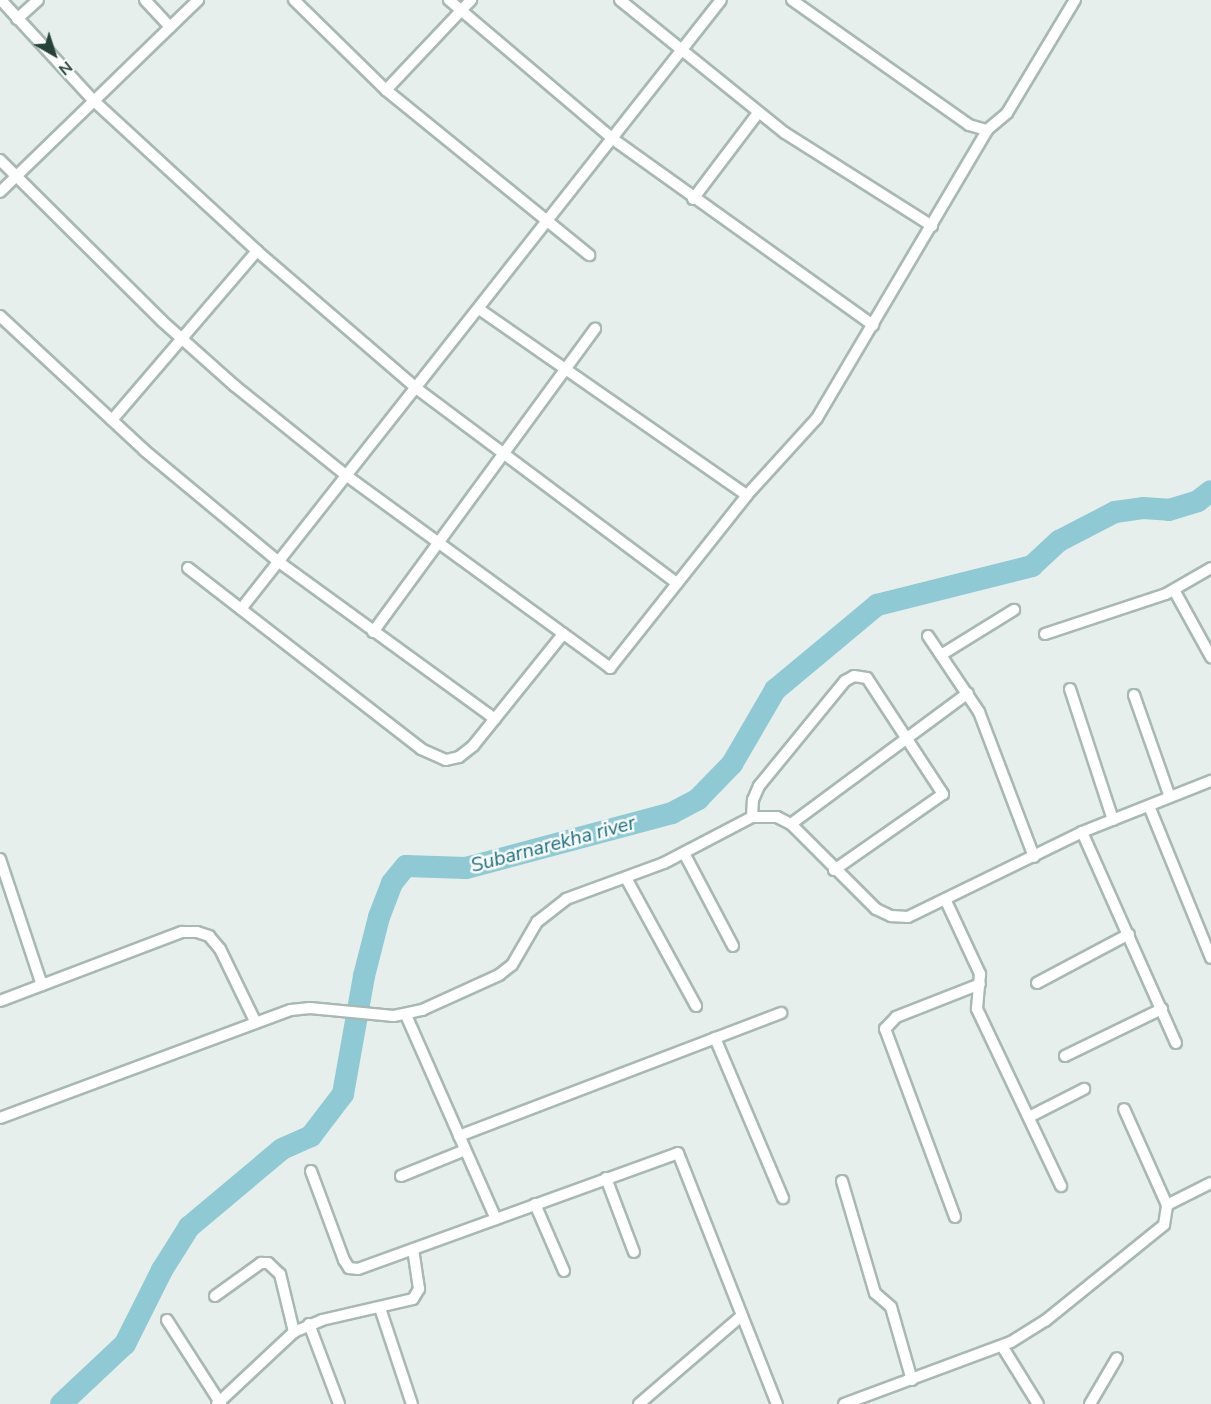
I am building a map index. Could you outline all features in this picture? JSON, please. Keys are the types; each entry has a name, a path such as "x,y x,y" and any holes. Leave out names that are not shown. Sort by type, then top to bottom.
{"street":[{"path":"0,0 94,101 257,251 416,388 501,456 677,584"},
{"path":"17,19 38,0"},
{"path":"145,0 170,27"},
{"path":"0,192 198,0"},
{"path":"294,0 386,90 589,255"},
{"path":"449,0 613,139 693,199 873,325"},
{"path":"386,90 471,0"},
{"path":"620,0 758,113 932,226"},
{"path":"241,609 721,0"},
{"path":"792,0 969,125 987,130"},
{"path":"0,160 183,339 346,476 610,668 747,495 817,418 987,130 1006,113 1075,0"},
{"path":"693,199 758,113"},
{"path":"111,420 257,251"},
{"path":"479,309 564,371 747,495"},
{"path":"0,316 111,420 279,562 495,719"},
{"path":"373,632 595,329"},
{"path":"188,568 434,756 446,760 459,757 495,719 563,634"},
{"path":"1045,634 1174,590 1211,568"},
{"path":"1174,590 1211,657"},
{"path":"941,655 1014,610"},
{"path":"928,636 968,693 988,732 1034,857"},
{"path":"752,817 753,800 759,786 844,681 854,676 867,678 942,788 941,800 834,870"},
{"path":"1070,689 1113,820"},
{"path":"791,824 968,693"},
{"path":"1134,695 1170,797"},
{"path":"0,1118 291,1010 310,1008 394,1016 406,1015 499,975 512,965 537,922 550,908 684,853 752,817 777,817 791,824 834,870 876,909 891,916 908,917 946,901 1082,832 1211,781"},
{"path":"1149,806 1211,958"},
{"path":"1082,832 1176,1043"},
{"path":"684,853 733,946"},
{"path":"0,859 42,985"},
{"path":"626,878 696,1006"},
{"path":"946,901 980,974 977,1009 1061,1186"},
{"path":"0,1000 182,932 197,932 210,936 220,949 256,1023"},
{"path":"1037,983 1129,934"},
{"path":"955,1216 885,1029 896,1017 980,984"},
{"path":"1065,1056 1161,1010"},
{"path":"459,1136 781,1013"},
{"path":"406,1015 496,1219"},
{"path":"715,1038 783,1198"},
{"path":"1029,1117 1084,1089"},
{"path":"844,1404 1002,1346 1045,1321 1164,1225 1167,1205 1124,1109"},
{"path":"401,1176 465,1150"},
{"path":"311,1171 349,1268 358,1269 678,1153 740,1317 777,1404"},
{"path":"606,1178 634,1252"},
{"path":"842,1181 875,1293 891,1307 912,1380"},
{"path":"1167,1205 1211,1183"},
{"path":"535,1204 564,1271"},
{"path":"167,1320 219,1403 294,1332 309,1324 380,1308 417,1295 413,1249"},
{"path":"215,1296 261,1263 268,1263 280,1274 294,1332"},
{"path":"380,1308 412,1404"},
{"path":"639,1404 740,1317"},
{"path":"309,1324 339,1404"},
{"path":"1002,1346 1038,1404"},
{"path":"1090,1404 1116,1358"}],"waterway":[{"name":"Subarnarekha river","path":"61,1404 125,1344 162,1270 189,1227 282,1149 311,1136 343,1094 364,976 379,917 392,883 406,866 466,868 672,813 698,799 732,764 775,690 877,605 1032,566 1059,541 1115,512 1143,508 1169,510 1198,501 1211,491"}]}
